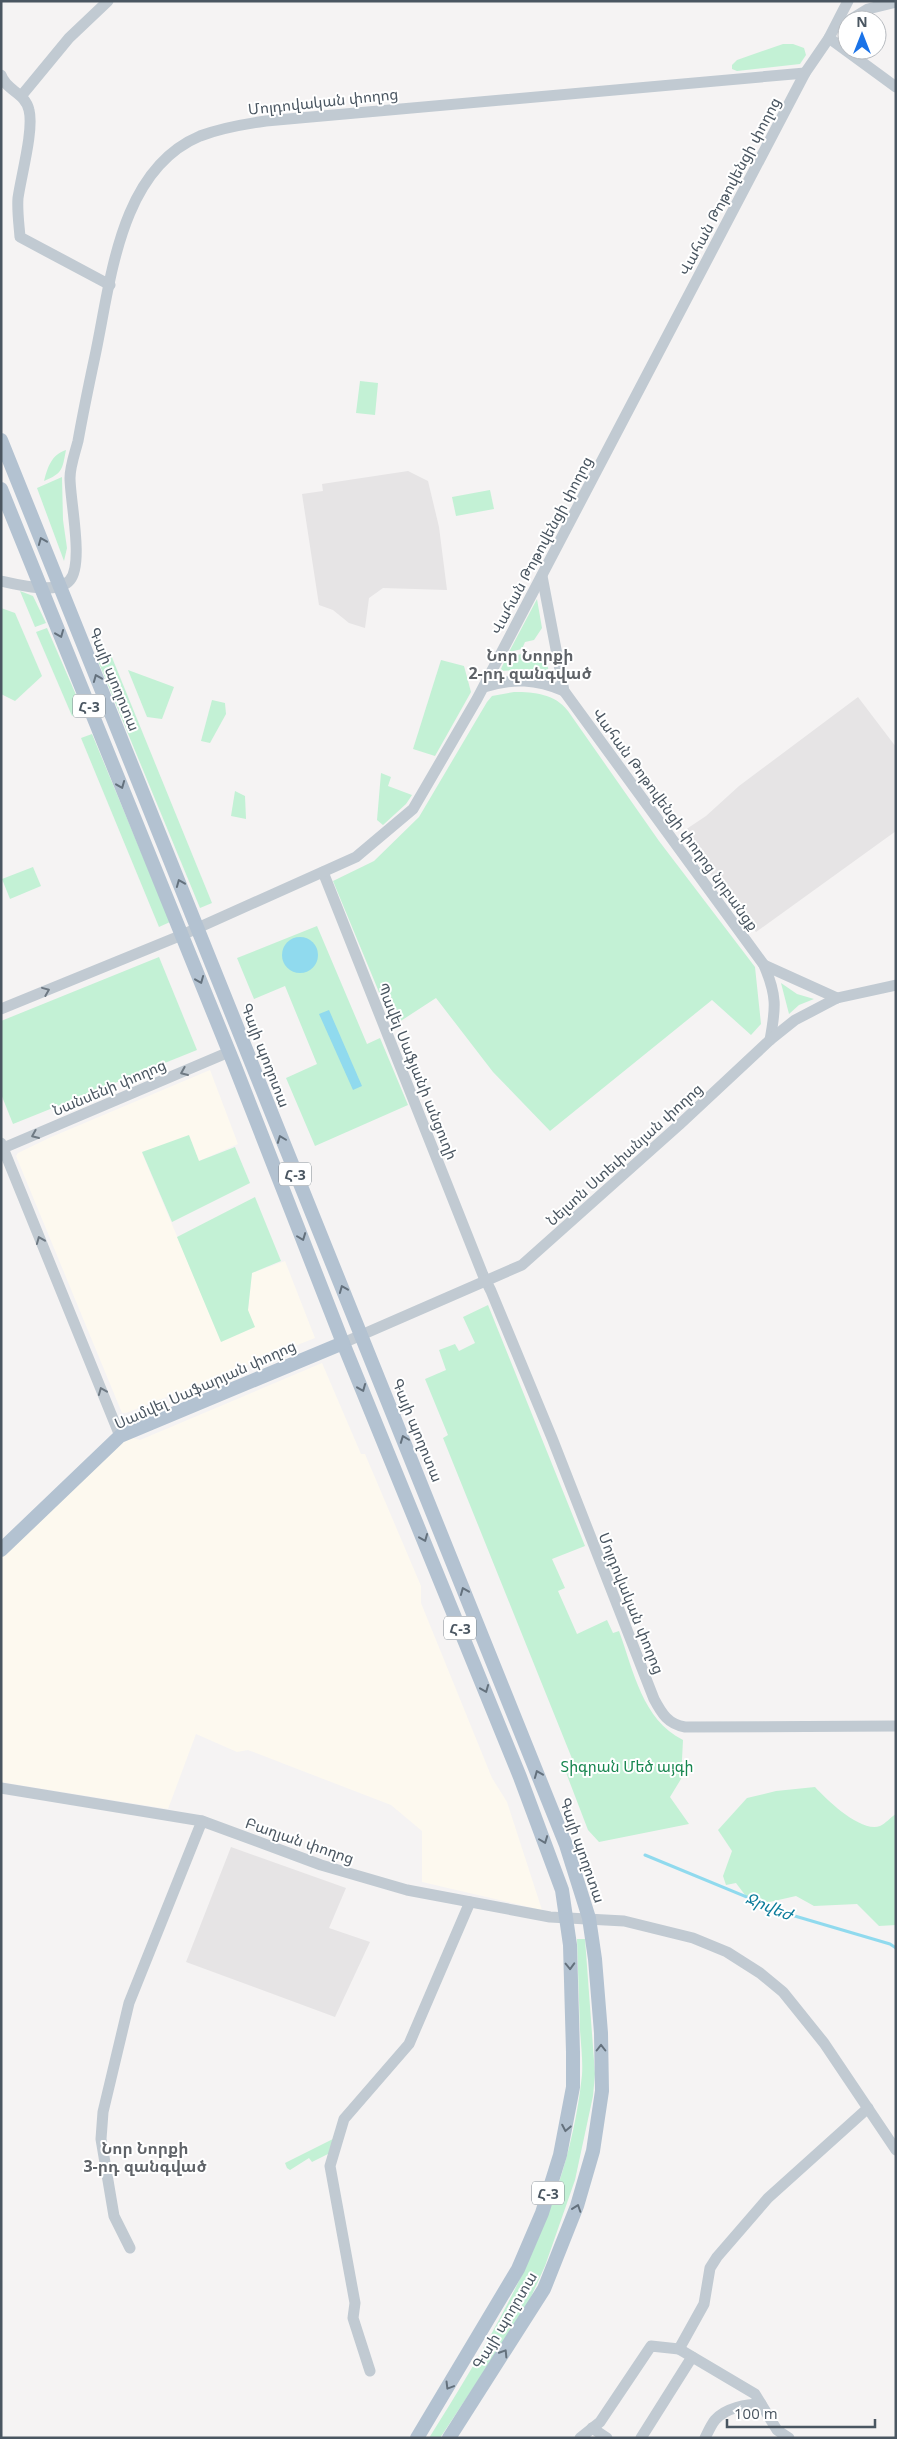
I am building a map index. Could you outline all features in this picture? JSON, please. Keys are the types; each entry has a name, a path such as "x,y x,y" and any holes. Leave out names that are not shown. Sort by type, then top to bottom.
{"main road":[{"name":"Գայի պողոտա","path":"1,440 566,1845 589,1918 595,1959 601,2033 602,2091 593,2152 578,2206 544,2289 449,2438"},
{"name":"Գայի պողոտա","path":"1,489 229,1052 343,1343 520,1776 562,1890 570,1945 573,2088 560,2155 542,2214 518,2269 418,2438"},
{"name":"Սամվել Սաֆարյան փողոց","path":"1,1550 120,1436 343,1343"}],"street":[{"path":"22,95 69,38 108,1"},
{"path":"805,73 829,38 848,1"},
{"path":"866,10 896,2"},
{"path":"829,38 837,31"},
{"path":"829,38 896,87"},
{"name":"Մոլդովական փողոց","path":"60,586 70,580 74,570 76,553 70,477 126,217 142,187 169,155 200,136 243,124 266,120 805,73"},
{"name":"Վահան Թոթովենցի փողոց","path":"198,928 356,857 413,809 484,687 805,73"},
{"path":"1,75 6,85 22,95 29,109 31,119 18,200 20,236 110,285"},
{"name":"Վահան Թոթովենցի փողոց նրբանցք","path":"542,576 564,690 764,965 774,989 775,1012 770,1040"},
{"path":"1,581 42,589 60,586"},
{"path":"484,687 501,681 518,680 536,681 564,690"},
{"name":"Պավել Սաֆյանի անցուղի","path":"323,872 486,1282"},
{"path":"1,1009 198,928"},
{"name":"Վահան Թոթովենցի փողոց նրբանցք","path":"764,965 837,998"},
{"name":"Նելսոն Ստեփանյան փողոց","path":"343,1343 522,1265 680,1125 770,1040 795,1020 837,998 896,985"},
{"name":"Նանսենի փողոց","path":"2,1147 229,1052"},
{"path":"2,1147 120,1436"},
{"name":"Մոլդովական փողոց","path":"486,1282 552,1438 648,1683 663,1716 674,1725 685,1727 896,1726"},
{"name":"Բաղյան փողոց","path":"1,1788 202,1821 321,1865 407,1890 566,1918 589,1918 637,1924 693,1938 727,1952 760,1973 783,1992 808,2021 896,2150"},
{"path":"130,2248 114,2216 101,2140 103,2112 129,2003 202,1821"},
{"path":"370,2371 353,2318 355,2303 330,2166 344,2119 409,2044 470,1902"},
{"path":"680,2349 704,2304 710,2268 717,2257 768,2198 868,2108"},
{"path":"580,2438 600,2422 651,2346 680,2349 755,2394 777,2430 789,2438"},
{"path":"640,2438 692,2356"},
{"path":"705,2438 715,2419 729,2410 752,2404 761,2404"},
{"path":"592,2428 607,2438"}],"shaded area":[{"path":"408,471 428,481 439,527 447,590 383,588 369,598 365,628 349,623 333,610 319,605 302,494 323,491 322,484"},
{"path":"858,697 896,747 896,831 756,932 679,834 706,816 739,786"},
{"path":"210,1070 238,1144 199,1161 142,1153 221,1341 248,1310 252,1273 285,1261 315,1338 122,1413 16,1156 18,1153 49,1138"},
{"path":"322,1363 361,1454 365,1454 421,1586 421,1603 492,1778 507,1802 542,1910 422,1882 422,1831 391,1805 248,1750 237,1752 196,1734 168,1809 1,1782 1,1556 119,1442 129,1437 140,1440"},
{"path":"231,1847 346,1888 329,1928 370,1942 335,2017 186,1962"}],"green space":[{"path":"783,44 793,44 804,48 806,55 800,64 737,71 732,69 732,65 737,60"},
{"path":"360,381 378,383 375,415 356,413"},
{"path":"66,450 61,470 55,476 44,481 54,458"},
{"path":"62,477 63,520 67,548 64,561 37,488"},
{"path":"490,490 494,509 456,516 452,497"},
{"path":"20,591 33,596 46,623 35,627"},
{"path":"537,599 542,628 534,640 525,642 522,649 509,652"},
{"path":"1,608 15,613 42,676 15,701 1,694"},
{"path":"47,628 83,711 72,716 36,632"},
{"path":"523,654 529,658 537,656 547,661 549,674 524,670 500,671 507,656"},
{"path":"111,655 212,903 200,908 98,661"},
{"path":"441,660 464,666 471,692 435,756 413,749"},
{"path":"128,670 174,687 162,719 147,717"},
{"path":"514,692 544,695 563,705 568,711 659,841 755,967 761,1024 751,1035 712,1000 550,1131 493,1072 436,998 393,1026 333,881 374,861 419,817 487,702 492,696"},
{"path":"212,700 225,703 226,714 210,743 201,741"},
{"path":"92,734 170,922 159,927 81,738"},
{"path":"381,773 391,777 388,786 412,795 406,804 383,825 377,820"},
{"path":"235,791 245,796 246,819 231,816"},
{"path":"33,867 41,886 10,899 2,879"},
{"path":"317,926 367,1044 380,1038 408,1105 315,1146 286,1078 317,1064 285,986 254,999 237,958"},
{"path":"159,957 197,1050 13,1124 1,1094 1,1021"},
{"path":"781,983 797,994 814,999 799,1005 789,1014"},
{"path":"189,1135 199,1161 235,1147 250,1183 172,1222 142,1152"},
{"path":"255,1197 281,1261 252,1273 248,1310 255,1327 221,1342 177,1237"},
{"name":"Տիգրան Մեծ այգի","path":"488,1305 585,1546 552,1559 565,1588 558,1591 577,1634 607,1620 613,1633 619,1631 635,1678 649,1707 669,1731 683,1740 681,1779 670,1797 689,1824 599,1842 588,1830 565,1770 575,1766 443,1438 448,1435 425,1379 446,1370 439,1350 455,1344 459,1351 475,1343 463,1317"},
{"path":"815,1787 845,1814 864,1825 880,1826 896,1814 896,1925 879,1926 857,1904 814,1906 796,1896 765,1903 748,1899 736,1883 726,1885 723,1876 732,1851 718,1830 747,1798 776,1791"},
{"path":"577,1939 585,1939 595,2074 593,2096 575,2180 545,2266 526,2308 440,2438 429,2438 504,2310 546,2220 562,2173 574,2125 582,2075"},
{"path":"335,2138 330,2153 312,2162 309,2158 290,2170 287,2168 285,2163"}],"water":[{"path":"300,937 307,938 313,942 317,948 317,962 313,968 307,972 300,973 293,972 287,968 283,962 282,955 283,948 287,942 293,938"},
{"path":"329,1010 362,1086 353,1090 319,1014"}],"waterway":[{"name":"Ջրվեժ","path":"645,1855 788,1914 890,1944 896,1948"}],"district":[{"name":"Նոր Նորքի 2-րդ զանգված","path":"530,664"},
{"name":"Նոր Նորքի 3-րդ զանգված","path":"145,2157"}]}
